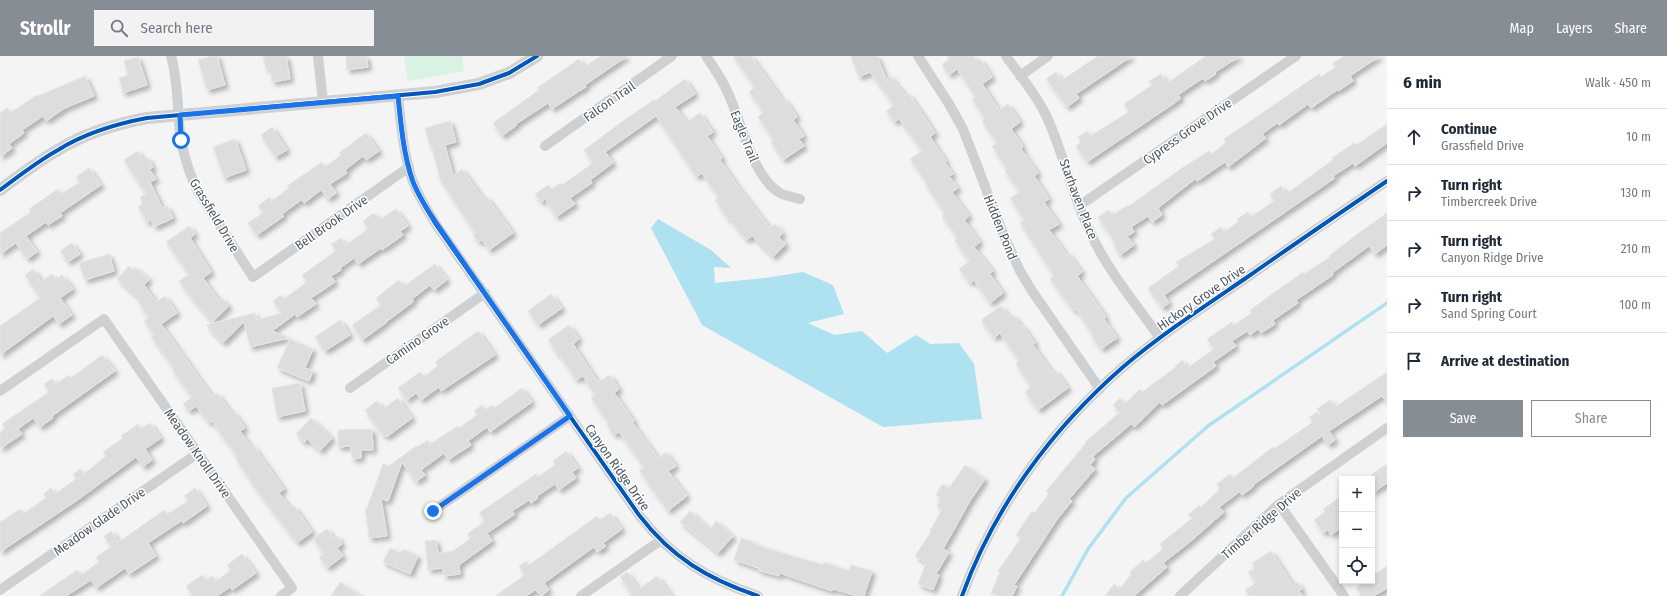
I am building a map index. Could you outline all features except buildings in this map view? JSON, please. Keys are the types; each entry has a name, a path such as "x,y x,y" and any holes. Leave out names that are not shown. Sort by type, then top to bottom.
{"street":[{"name":"Grassfield Drive","path":"171,56 176,78 181,140 184,157 193,182 199,194 254,277"},
{"path":"318,56 323,102"},
{"path":"0,190 57,150 95,131 127,121 398,96 454,89 479,84 509,73 537,56"},
{"name":"Falcon Trail","path":"545,146 672,56"},
{"name":"Eagle Trail","path":"706,56 721,78 744,139 760,170 770,185 780,193 800,199"},
{"name":"Hidden Pond","path":"918,56 949,104 963,129 1004,236 1020,271 1100,389"},
{"name":"Starhaven Place","path":"1006,56 1042,107 1049,121 1058,142 1079,206 1092,236 1108,265 1160,338"},
{"path":"1020,76 1048,56"},
{"name":"Cypress Grove Drive","path":"1079,206 1296,56"},
{"name":"Canyon Ridge Drive","path":"398,96 403,143 412,179 420,196 436,223 484,293 639,515 661,540 681,558 709,576 758,596"},
{"name":"Bell Brook Drive","path":"254,277 409,167"},
{"name":"Hickory Grove Drive","path":"962,596 993,524 1006,503 1048,445 1100,389 1123,367 1160,338 1387,181"},
{"name":"Camino Grove","path":"350,388 484,293"},
{"name":"Meadow Knoll Drive","path":"0,391 104,319 292,588 280,596"},
{"path":"433,511 570,416"},
{"name":"Timber Ridge Drive","path":"1180,596 1279,504 1387,428"},
{"name":"Meadow Glade Drive","path":"0,590 198,453"},
{"path":"1279,504 1344,596"},
{"path":"581,596 661,540"}],"green space":[{"path":"404,56 462,56 464,71 408,81"}],"water":[{"path":"658,219 711,250 731,268 714,267 715,283 765,278 803,272 833,285 844,314 808,323 834,335 862,331 887,353 916,335 930,344 959,343 974,364 982,419 883,427 702,325 651,228"}],"waterway":[{"path":"1062,596 1088,549 1126,498 1208,426 1387,303"}],"cycle path":[{"path":"0,190 36,164 68,144 90,134 123,123 147,118 435,92 479,84 509,73 537,56"},
{"path":"398,96 406,159 419,196 435,223 639,515 664,543 692,565 723,582 758,596"},
{"path":"962,596 975,563 1008,501 1049,443 1072,416 1097,391 1123,367 1168,332 1387,181"}],"route":[{"path":"181,140 180,115 398,96 403,143 412,179 420,196 436,223 570,416 433,511"}]}
